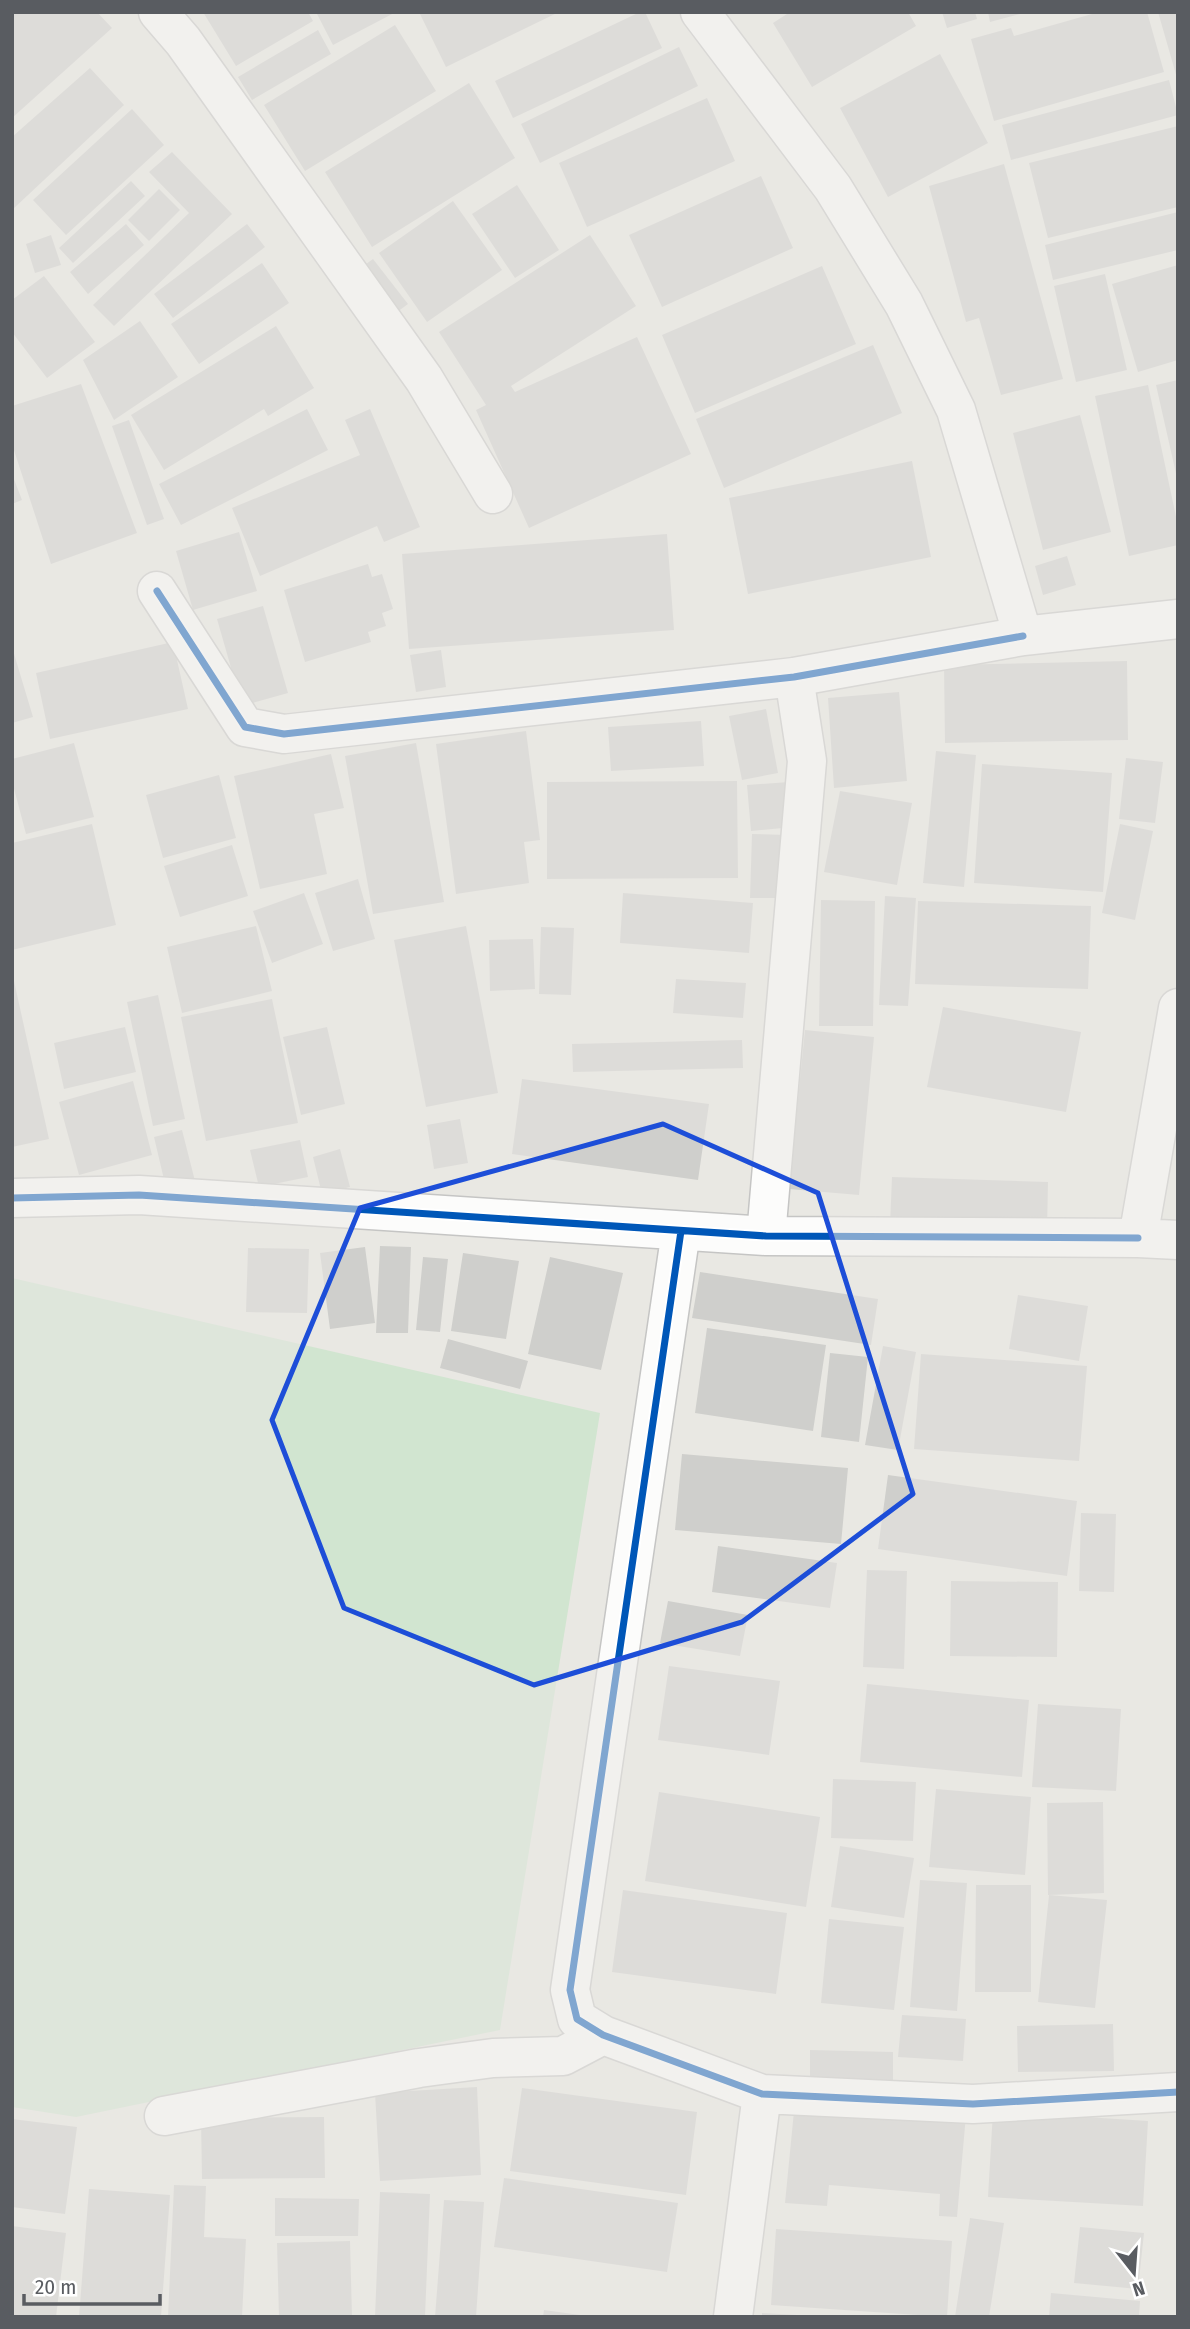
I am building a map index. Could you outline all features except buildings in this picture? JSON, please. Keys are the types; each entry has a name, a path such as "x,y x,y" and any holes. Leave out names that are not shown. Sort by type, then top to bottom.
{"street":[{"path":"158,12 183,41 424,379 493,494"},
{"path":"700,12 833,188 904,304 956,410 1023,636"},
{"path":"157,591 245,727 284,734 794,677 1023,636 1178,619"},
{"path":"766,1236 807,761 794,677"},
{"path":"1138,1238 1178,1008"},
{"path":"12,1198 139,1195 766,1236 1178,1240"},
{"path":"681,1231 570,1990 577,2019 603,2035 762,2094 973,2104 1178,2092"},
{"path":"164,2116 419,2068 493,2058 563,2056 603,2035"},
{"path":"733,2317 762,2094"}],"highlighted area":[{"path":"663,1124 818,1193 913,1494 742,1622 534,1685 344,1608 272,1420 360,1208"}],"green space":[{"path":"12,1278 600,1413 500,2030 76,2117 12,2107"}],"cycle path":[{"path":"157,591 245,727 284,734 794,677 1023,636"},
{"path":"12,1198 139,1195 766,1236 1138,1238"},
{"path":"681,1231 570,1990 577,2019 603,2035 762,2094 973,2104 1178,2092"}]}
